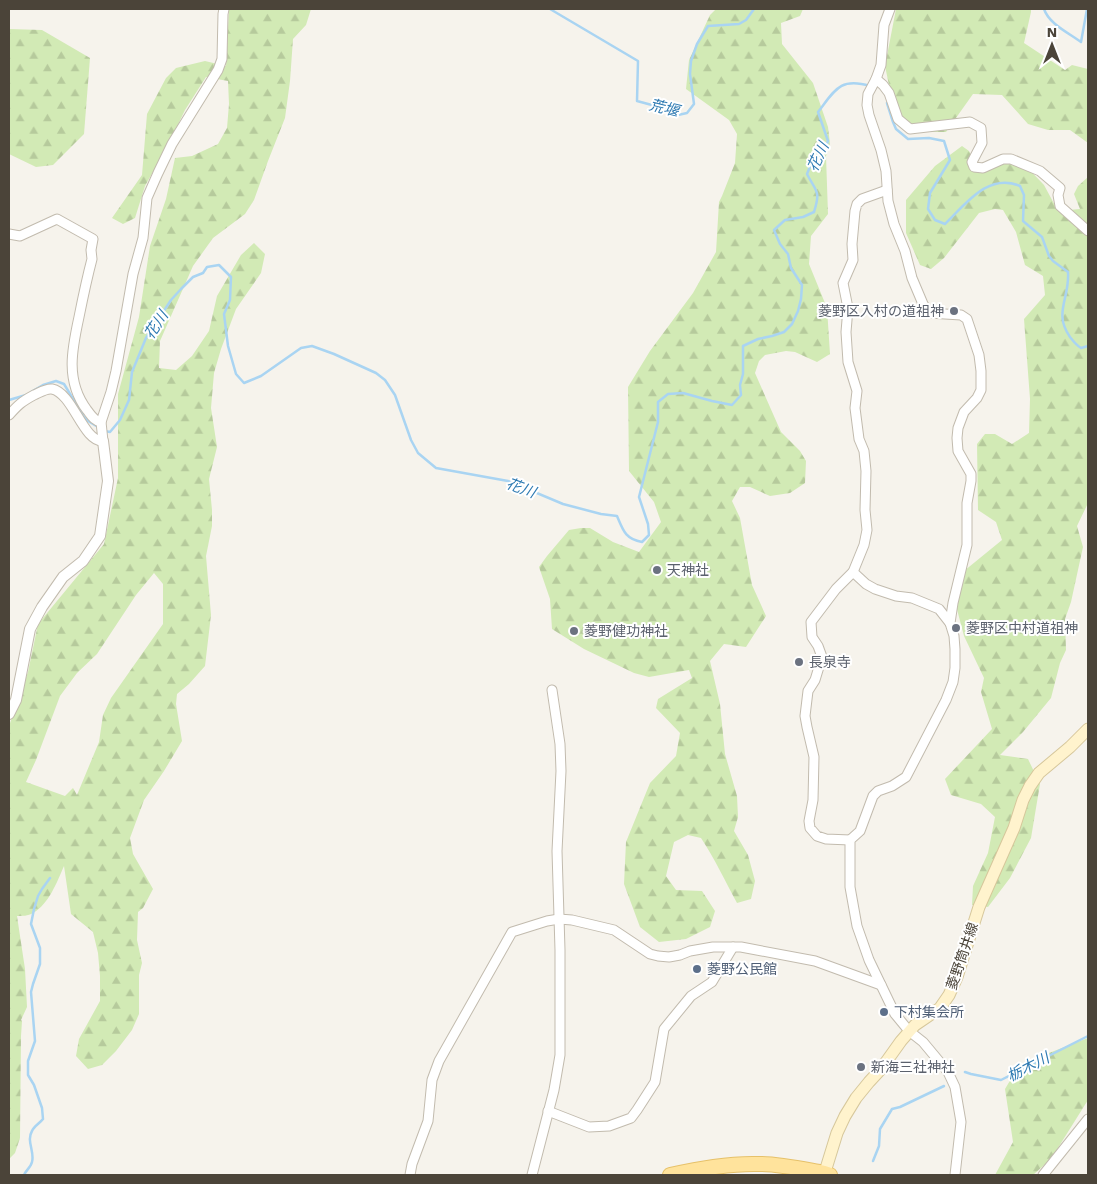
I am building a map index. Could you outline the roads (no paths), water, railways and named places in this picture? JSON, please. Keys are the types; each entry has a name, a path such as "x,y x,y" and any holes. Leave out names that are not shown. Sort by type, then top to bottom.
{"main road":[{"name":"菱野筒井線","path":"826,1174 837,1133 860,1093 881,1069 909,1031 940,1008 949,995 957,977 979,907 1030,786 1039,773 1088,730"},
{"path":"670,1175 731,1165 759,1164 786,1166 826,1174"}],"street":[{"path":"9,714 16,700 30,629 42,607 63,577 83,561 100,536 108,481 101,422 116,371 134,274 143,238 147,198 172,144 218,70 222,59 224,9"},
{"path":"890,9 884,25 881,65 868,94 867,104 886,171 887,190 894,224 923,304 929,313 961,315 967,319 979,355 981,371 980,390 977,398 964,412 958,428 958,451 971,474 972,481 966,503 967,545 950,623"},
{"path":"876,78 889,93 898,119 910,129 932,128 970,122 981,128 982,143 972,162 974,167 982,168 1003,159 1011,159 1040,171 1060,188 1058,195 1060,206 1088,231"},
{"path":"853,572 866,584 896,596 912,598 939,609 950,623 954,636 955,668 953,682 946,700 906,777 892,786 878,791 873,796 860,831 850,840 826,839 817,836 810,828 809,821 813,800 814,757 805,716 808,691 815,680 822,656 812,637 811,622 836,589 853,572 864,545 867,530 866,471 864,452 859,439 854,408 857,392 848,362 846,332 848,308 843,283 853,260 852,244 857,204 862,199 887,190"},
{"path":"9,234 20,236 57,219 93,240 92,259 72,360 77,394 94,418 101,422"},
{"path":"9,414 20,402 38,393 52,389 67,400 91,436 98,441 104,441"},
{"path":"532,1175 554,1090 560,1055 557,851 561,771 560,744 552,690"},
{"path":"850,840 850,887 857,926 870,960 895,1014 909,1031 923,1042 948,1072 955,1087 961,1122 956,1175"},
{"path":"410,1175 412,1164 428,1121 432,1080 439,1061 512,932 559,919 614,930 650,954 658,956 680,955 713,946 733,946 815,961 882,985"},
{"path":"548,1111 589,1127 609,1126 631,1118 655,1082 664,1029 691,996 712,982 733,946"},
{"path":"1043,1175 1088,1119"}],"waterway":[{"name":"荒堰","path":"550,9 638,61 637,101 663,108 678,115 687,113 694,104 690,74 691,61 697,44 708,26 739,24 746,20 754,9"},
{"name":"荒堰","path":"1044,9 1055,24 1081,42 1087,9"},
{"name":"花川","path":"105,431 110,432 120,420 129,400 132,372 146,338 171,300 193,277 203,273 207,267 219,265 231,277 230,300 224,314 228,346 236,374 244,383 261,376 301,348 312,346 334,354 376,373 385,380 395,395 411,440 418,453 436,468 508,481 563,504 601,514 617,516 628,536 642,542 649,535 648,524 639,497 658,422 658,402 668,394 683,393 732,405 741,395 743,346 758,339 784,332 792,324 798,311 802,285 791,268 788,254 780,244 774,230 785,220 803,217 814,212 817,195 807,174 813,159 823,152 828,141 818,112 839,87 852,83 870,86"},
{"name":"花川","path":"887,103 896,129 908,139 929,138 944,141 950,160 930,193 928,209 935,220 945,224 969,200 987,187 998,183 1020,186 1024,195 1023,221 1042,237 1049,256 1053,261 1068,272 1062,313 1065,328 1078,346 1081,348 1088,346"},
{"name":"花川","path":"31,392 43,385 56,381 64,384 84,417 98,427"},
{"name":"花川","path":"9,400 26,395"},
{"path":"24,1175 31,1165 33,1158 30,1135 43,1119 42,1108 34,1085 28,1075 28,1061 35,1041 31,992 40,964 40,948 31,924 38,896 50,878"},
{"name":"栃木川","path":"965,1072 1001,1080 1088,1036"},
{"name":"栃木川","path":"873,1161 879,1146 880,1129 892,1109 944,1086"}],"place":[{"name":"菱野区入村の道祖神","path":"954,311"},
{"name":"天神社","path":"657,570"},
{"name":"菱野区中村道祖神","path":"956,628"},
{"name":"菱野健功神社","path":"574,631"},
{"name":"長泉寺","path":"799,662"},
{"name":"菱野公民館","path":"697,969"},
{"name":"下村集会所","path":"884,1012"},
{"name":"新海三社神社","path":"861,1067"}]}
